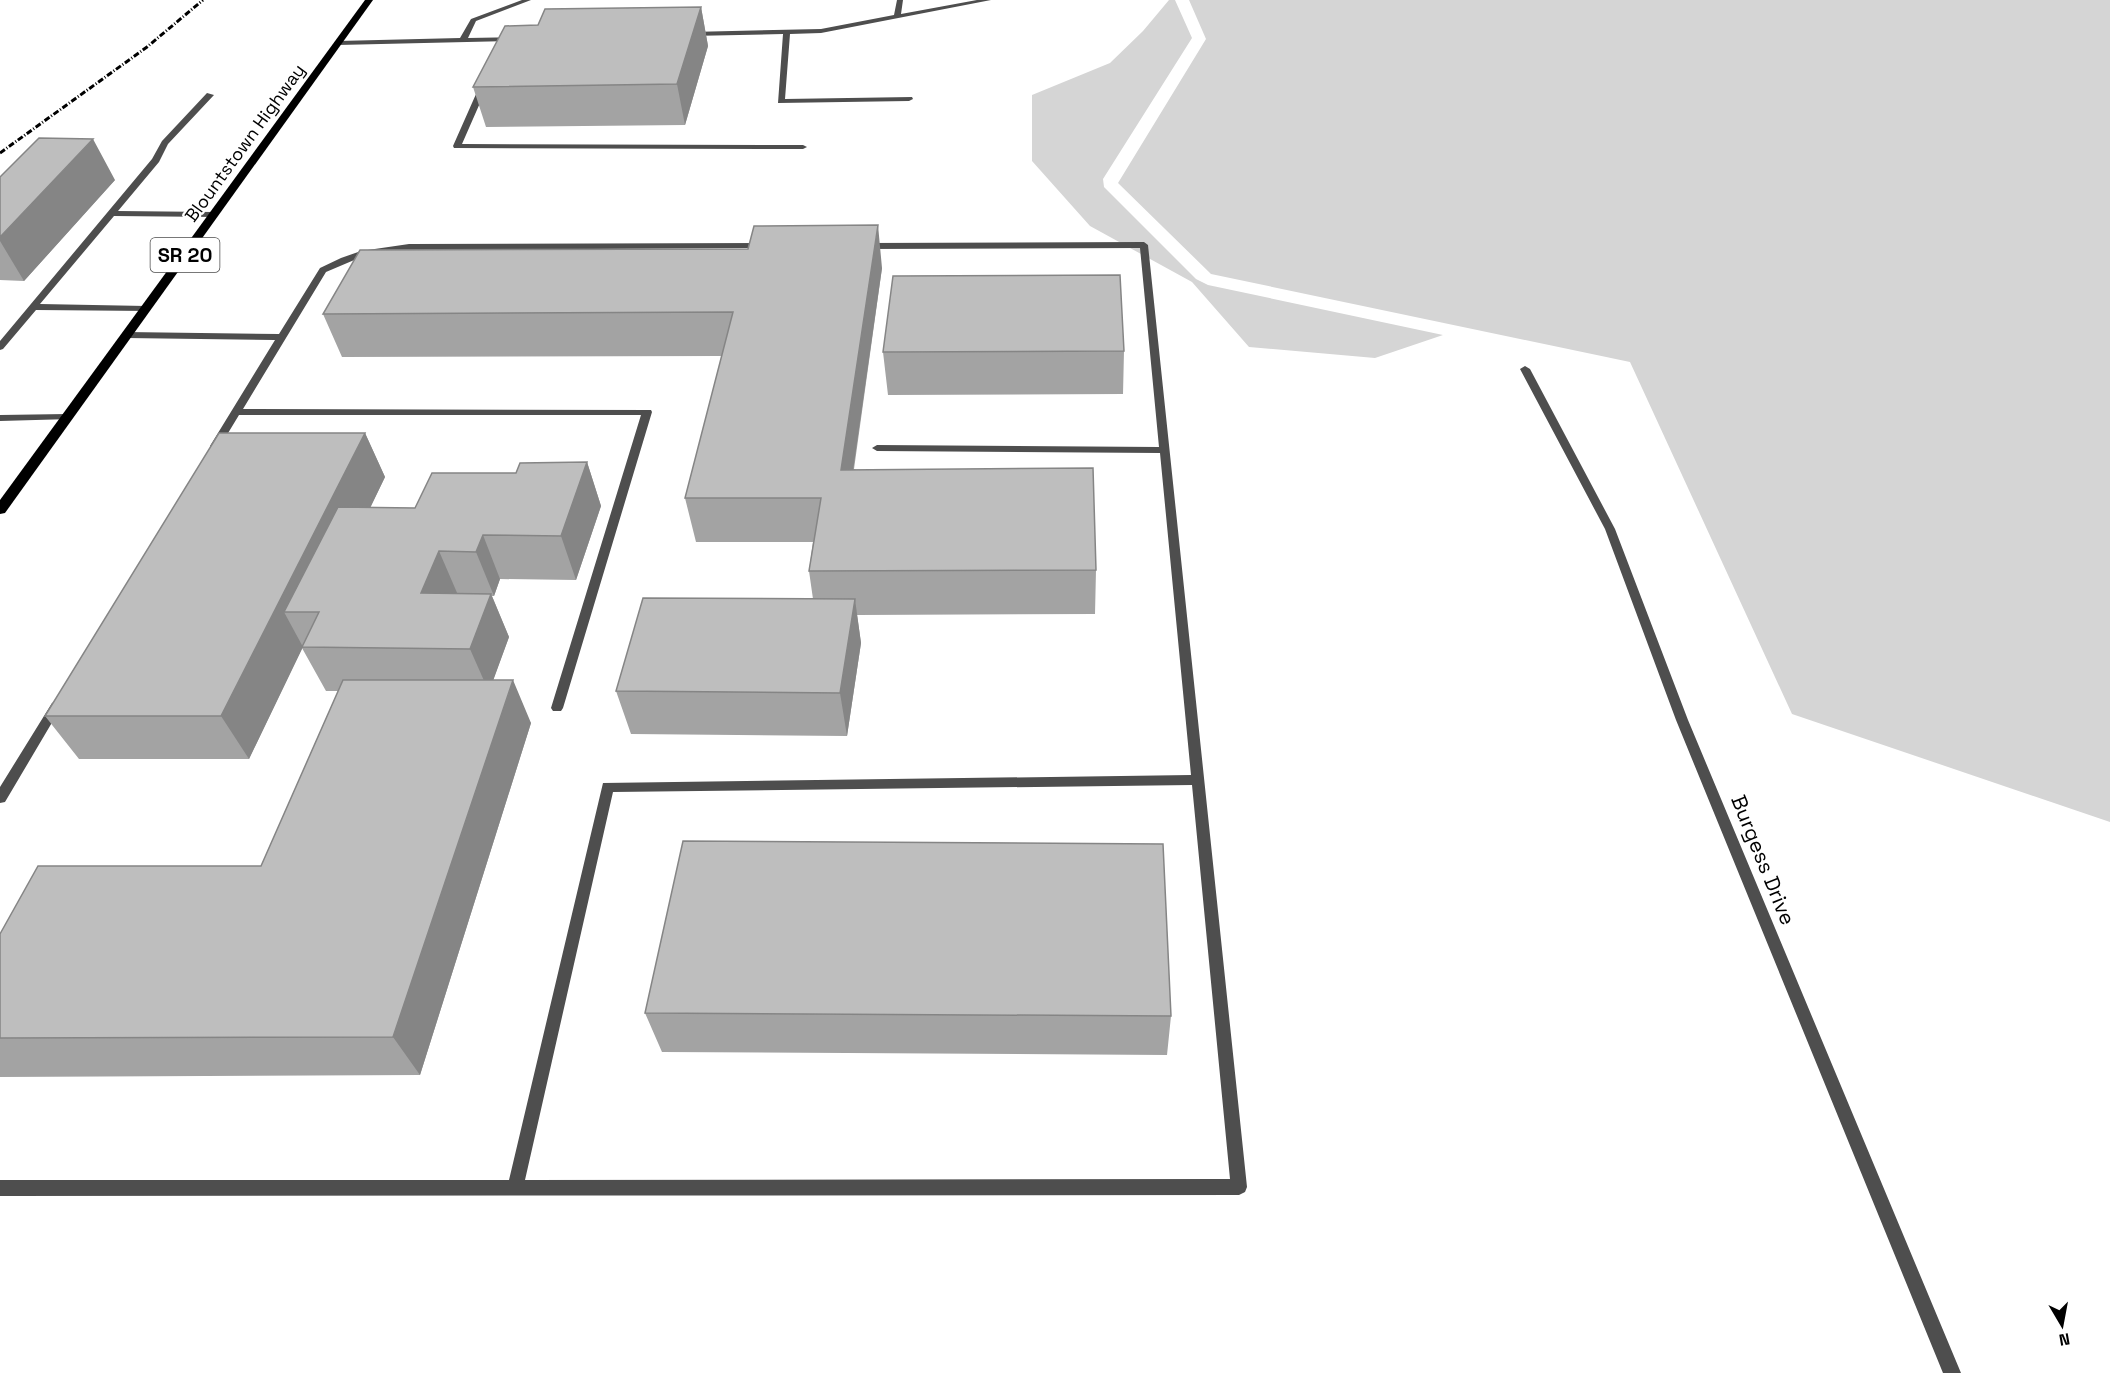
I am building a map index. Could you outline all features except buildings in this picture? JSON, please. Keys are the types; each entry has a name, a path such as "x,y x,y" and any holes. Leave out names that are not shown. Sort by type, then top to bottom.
{"main road":[{"name":"Blountstown Highway","path":"0,510 369,0"}],"street":[{"path":"463,40 473,20 528,0"},
{"path":"897,17 900,0"},
{"path":"681,34 820,31 988,0"},
{"path":"787,32 781,100 909,99"},
{"path":"338,43 527,38"},
{"path":"499,50 504,39"},
{"path":"485,82 457,146 803,147"},
{"path":"0,347 156,160 165,143 210,95"},
{"path":"112,213 213,215"},
{"path":"0,1188 1239,1187 1144,245 848,246"},
{"path":"211,452 323,270 348,256 384,249 776,246"},
{"path":"33,307 146,309"},
{"path":"126,335 282,338"},
{"name":"Burgess Drive","path":"1525,369 1610,529 1682,720 1952,1373"},
{"path":"236,412 647,412 557,708"},
{"path":"0,418 67,417"},
{"path":"877,448 1165,450"},
{"path":"0,798 62,696"},
{"path":"515,1188 608,787 1198,780"}],"shaded area":[{"path":"1169,0 1175,0 1192,38 1103,179 1104,187 1196,279 1208,285 1443,335 1375,358 1249,347 1192,282 1090,226 1032,161 1032,95 1110,63 1143,31"},
{"path":"1189,0 2110,0 2110,822 1792,714 1630,362 1211,274 1118,183 1206,39"}],"railway":[{"path":"0,153 147,47 203,0"}]}
